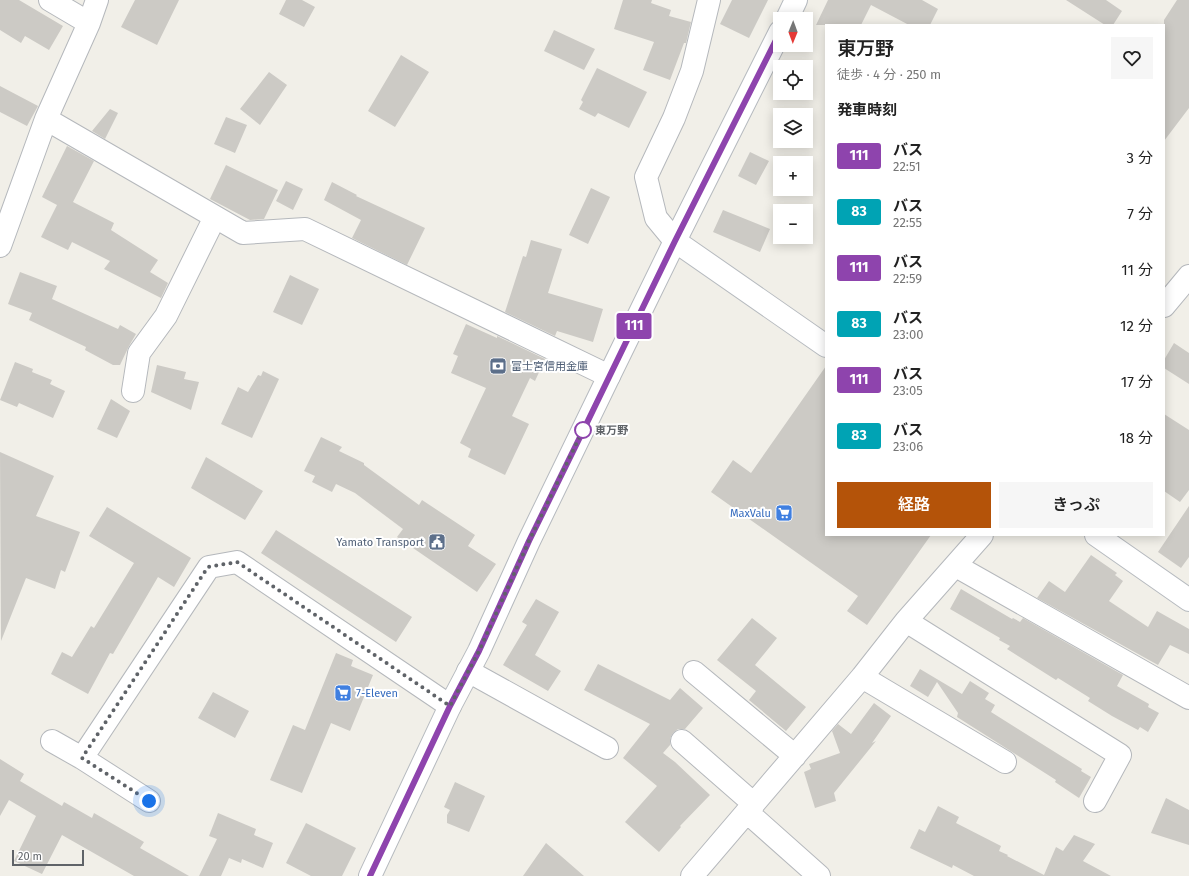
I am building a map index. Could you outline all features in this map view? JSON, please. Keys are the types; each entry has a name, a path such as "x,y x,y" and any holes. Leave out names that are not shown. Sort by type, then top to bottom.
{"street":[{"path":"50,0 89,23"},
{"path":"0,246 46,119 89,23 97,0"},
{"path":"709,0 692,71 674,118 646,177 656,218 675,241 825,345"},
{"path":"790,12 796,0"},
{"path":"370,876 450,706 479,651 529,541 609,376 773,46"},
{"path":"46,119 243,233 305,229 609,376"},
{"path":"133,391 139,352 166,316 215,217"},
{"path":"1165,305 1189,276"},
{"path":"692,876 862,677 906,622 981,536"},
{"path":"1097,536 1189,600"},
{"path":"82,758 208,567 237,562 450,706"},
{"path":"956,566 1189,698"},
{"path":"906,622 1120,755 1095,801"},
{"path":"468,670 607,748"},
{"path":"694,672 795,756"},
{"path":"862,677 1005,762"},
{"path":"52,741 82,758 149,801"},
{"path":"682,741 819,876"}],"building":[{"path":"0,0 19,0 63,26 49,50 25,36 21,43 0,30"},
{"path":"135,0 179,0 157,45 121,27"},
{"path":"286,0 302,0 315,7 304,27 279,14"},
{"path":"623,0 652,0 651,3 671,10 669,16 691,22 686,43 684,43 670,80 643,70 654,42 614,29"},
{"path":"732,0 768,0 749,38 720,24"},
{"path":"828,0 922,0 938,9 930,24 907,24 871,5 862,24 816,25"},
{"path":"1066,0 1106,0 1122,11 1114,24 1103,24"},
{"path":"1177,0 1189,0 1189,108 1165,140 1165,24 1164,20"},
{"path":"554,30 595,49 584,70 544,51"},
{"path":"401,55 429,72 395,127 368,111"},
{"path":"597,68 647,92 629,128 598,113 595,117 579,109 583,102 581,100"},
{"path":"269,72 287,85 260,125 240,109"},
{"path":"0,86 38,106 27,126 0,112"},
{"path":"110,109 118,113 105,139 92,131"},
{"path":"226,117 247,125 235,153 214,144"},
{"path":"67,146 94,161 73,202 114,223 111,230 158,260 150,272 168,283 161,298 104,269 110,261 72,242 68,250 41,237 57,205 42,197"},
{"path":"750,152 769,161 756,185 738,176"},
{"path":"226,165 278,190 264,219 250,220 210,199"},
{"path":"286,181 303,189 293,210 276,201"},
{"path":"332,182 357,195 356,196 425,228 407,265 352,238 361,220 324,200"},
{"path":"591,188 610,197 588,244 569,235"},
{"path":"723,210 770,229 760,252 713,232"},
{"path":"531,240 562,249 548,293 603,309 593,342 557,331 555,336 505,312 523,256 526,257"},
{"path":"20,272 57,286 52,299 118,329 120,325 136,334 120,365 113,365 85,350 86,347 29,320 32,313 8,304"},
{"path":"290,275 319,289 302,325 273,312"},
{"path":"466,324 497,338 497,336 545,359 535,381 530,378 512,416 529,424 505,475 468,457 471,449 460,443 486,388 451,373 458,356 453,354"},
{"path":"1174,343 1189,353 1189,384 1165,369 1165,358"},
{"path":"15,362 33,369 32,372 52,380 50,384 65,391 53,418 19,403 17,407 0,400"},
{"path":"157,365 186,372 184,379 199,382 191,410 151,392"},
{"name":"MaxValu","path":"825,367 825,536 930,536 867,625 847,611 858,596 711,492 733,460 751,473"},
{"path":"263,371 279,379 252,438 221,424 238,387 248,392 258,375 261,376"},
{"path":"111,399 130,411 117,438 97,429"},
{"path":"1165,415 1189,430 1189,490 1180,502 1165,492"},
{"path":"321,437 342,447 339,451 364,463 364,465 419,505 422,500 475,535 468,546 496,564 477,592 397,537 403,529 355,493 336,484 332,492 312,482 315,476 304,471"},
{"path":"0,452 54,476 36,516 80,532 65,572 61,570 55,589 26,578 1,641"},
{"path":"206,457 263,491 245,520 191,488"},
{"path":"1189,506 1189,557 1181,568 1158,552"},
{"path":"107,507 191,558 174,587 158,577 113,654 110,653 88,694 51,674 62,652 72,657 91,626 94,628 134,563 89,536"},
{"path":"276,530 412,617 396,642 261,553"},
{"path":"1091,555 1117,573 1115,575 1123,581 1109,601 1148,627 1157,611 1189,629 1189,654 1170,645 1158,665 1037,598 1049,581 1065,592"},
{"path":"961,589 1012,619 1013,618 1020,622 1023,618 1123,675 1117,686 1149,704 1148,707 1159,713 1148,732 1140,727 1138,730 1112,716 1088,701 1090,698 1058,678 1056,680 1007,649 1010,646 999,640 1000,638 950,609"},
{"path":"536,599 559,612 535,655 561,671 548,691 503,665 527,625 522,622"},
{"path":"752,618 777,638 755,665 806,707 786,731 749,700 756,691 717,660"},
{"path":"336,653 353,660 351,666 373,675 350,731 331,723 302,793 270,780 293,725 305,730"},
{"path":"598,664 670,700 680,688 703,708 685,729 678,729 673,733 670,738 670,745 663,753 675,762 710,795 680,826 681,827 659,852 625,822 657,786 623,758 650,724 584,690"},
{"path":"920,669 962,694 970,681 989,693 985,699 995,705 991,712 1082,769 1081,771 1091,777 1079,798 1055,782 1056,780 957,717 958,713 937,682 928,697 910,686"},
{"path":"213,692 249,711 235,738 198,718"},
{"path":"874,703 891,716 872,743 876,741 834,793 836,801 815,808 804,772 811,769 809,764 840,753 832,731 838,724 851,734"},
{"path":"0,759 24,774 20,781 62,806 64,802 92,818 94,813 144,842 140,848 189,876 134,876 62,835 42,874 14,861 36,816 9,800 0,816"},
{"path":"455,782 485,796 469,832 447,823 447,815 450,810 444,807"},
{"path":"1166,798 1189,810 1189,845 1151,833"},
{"path":"938,806 959,817 956,823 1001,846 999,851 1044,875 1056,847 1063,851 1074,835 1095,844 1083,861 1111,876 974,876 953,865 952,868 910,848 919,829 925,832"},
{"path":"218,813 256,829 254,835 273,843 263,868 242,859 241,863 229,858 221,876 199,876 217,839 209,836"},
{"path":"306,823 356,848 342,876 311,876 286,863"},
{"path":"546,843 584,876 523,876"}],"bus line":[{"name":"111","path":"370,876 450,706 479,651 529,541 675,241 773,46"}],"place":[{"name":"富士宮信用金庫","path":"498,366"},
{"name":"東万野","path":"583,430"},
{"name":"MaxValu","path":"784,513"},
{"name":"Yamato Transport","path":"437,542"},
{"name":"7-Eleven","path":"343,693"}],"route":[{"path":"149,801 82,758 208,567 237,562 450,706 479,651 529,541 583,430"}]}
